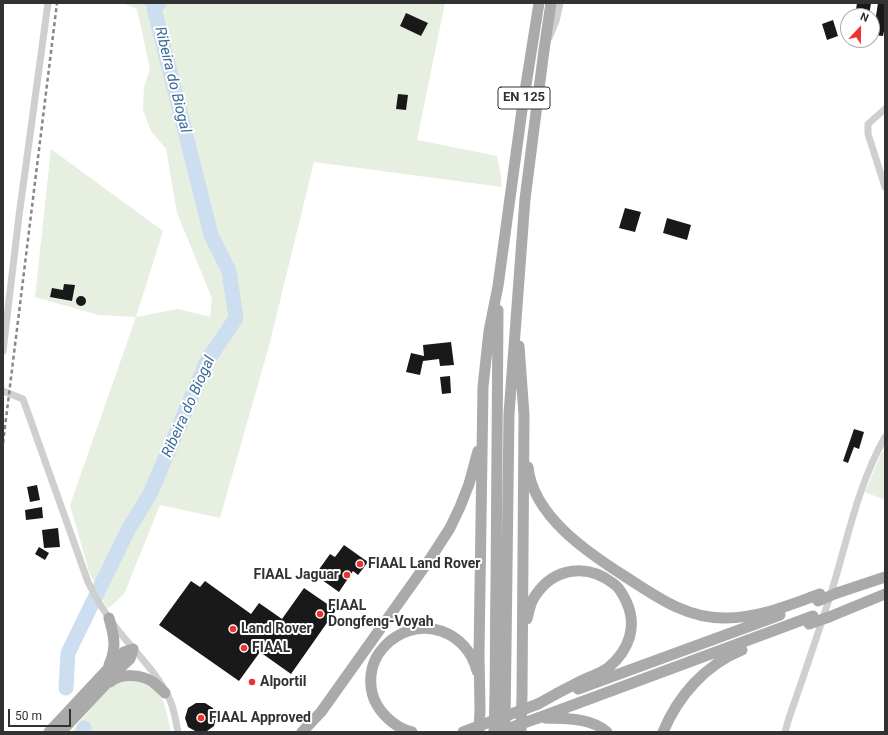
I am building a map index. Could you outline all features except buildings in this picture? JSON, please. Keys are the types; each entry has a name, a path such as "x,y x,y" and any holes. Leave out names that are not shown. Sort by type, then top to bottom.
{"main road":[{"name":"EN 125","path":"498,286 522,110 539,3"},
{"name":"EN 125","path":"516,307 525,199 551,3"},
{"path":"480,732 479,654 483,387 489,331 498,286"},
{"path":"494,732 498,286"},
{"path":"516,307 529,474 535,494 548,513 565,532 620,573 664,601 684,610 704,616 726,618 749,616 819,597"},
{"path":"505,732 509,414 516,307"},
{"path":"521,732 524,415"},
{"path":"302,732 326,706 450,528 469,484 479,444 482,423"},
{"path":"523,645 529,609 534,598 541,587 551,579 565,572 578,570 590,572 603,577 615,584 623,595 629,608 632,622 630,634 625,648 608,667 538,704"},
{"path":"463,732 819,597 885,575"},
{"path":"830,613 885,590"},
{"path":"498,732 885,594"},
{"path":"49,732 109,664 113,656 114,645 113,633 109,618"},
{"path":"663,732 678,702 695,682 712,666 732,654 811,620"},
{"path":"412,732 406,731 392,722 380,710 374,699 370,685 376,657 384,646 396,636 410,630 424,628 438,630 451,636 463,645 472,658 476,670 480,709"},
{"path":"101,674 124,652 133,649"},
{"path":"61,732 130,659 133,649"},
{"path":"104,686 114,679 128,676 140,677 153,682 166,693"},
{"path":"538,718 584,720 607,732"}],"street":[{"path":"3,351 19,216 48,3"},
{"path":"544,50 556,21 560,3"},
{"path":"885,109 868,124 868,134 885,187"},
{"path":"3,391 23,399 88,582 100,606 157,679 166,693 170,700 178,732"},
{"path":"785,732 820,628 862,488 873,460 885,437"}],"green space":[{"path":"122,3 445,3 417,140 497,156 502,187 314,162 269,346 220,518 160,505 124,594 107,608 89,572 70,505 136,317 178,309 210,317 212,298 177,213 166,149 151,131 143,110 144,87 150,69 137,9"},
{"path":"51,149 163,231 136,317 99,315 35,297"},
{"path":"882,451 885,452 885,500 865,492"},
{"path":"121,681 138,681 155,689 164,702 171,732 71,732 109,687"}],"waterway":[{"path":"143,3 154,8"},
{"name":"Ribeira do Biogal","path":"66,688 68,653 128,530 150,494 207,361 236,318 229,271 211,235 154,8 159,3"}],"railway":[{"path":"3,443 57,3"}],"place":[{"name":"FIAAL Land Rover","path":"360,564"},
{"name":"FIAAL Jaguar","path":"347,575"},
{"name":"FIAAL Dongfeng-Voyah","path":"320,614"},
{"name":"Land Rover","path":"233,629"},
{"name":"FIAAL","path":"244,648"},
{"name":"Alportil","path":"252,682"},
{"name":"FIAAL Approved","path":"201,718"}]}
